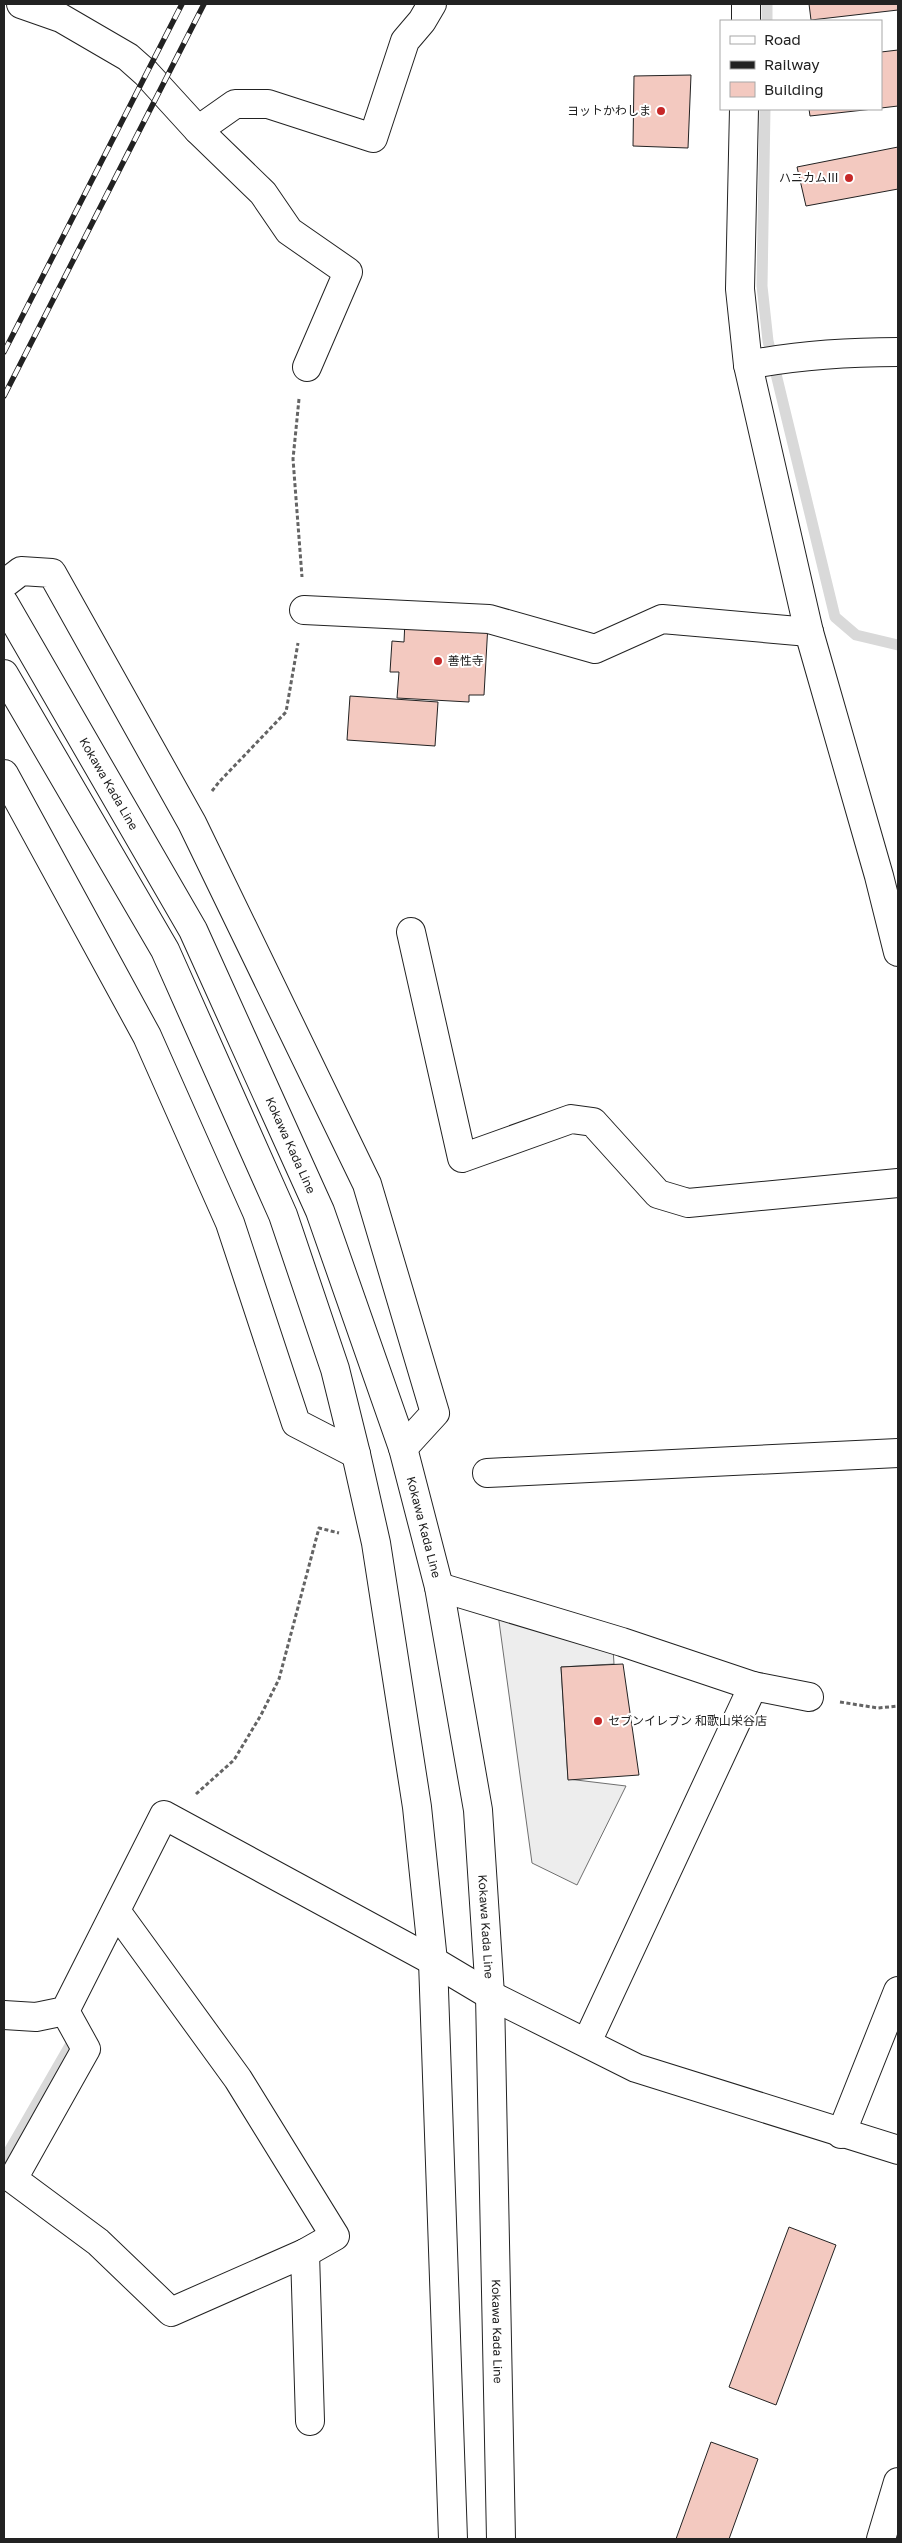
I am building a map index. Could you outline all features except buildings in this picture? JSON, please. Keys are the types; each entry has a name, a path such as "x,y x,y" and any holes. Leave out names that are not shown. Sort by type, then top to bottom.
{"street":[{"path":"22,4 61,18 128,57 146,73 198,130 263,193 289,231 348,272 307,367"},
{"path":"198,130 235,104 268,104 373,138 405,41 422,21 432,4"},
{"path":"746,4 746,20"},
{"path":"744,110 740,289 762,362 809,632 889,875 898,952"},
{"path":"762,362 847,352 898,352"},
{"path":"4,584 21,570 52,573 192,823 367,1184 435,1414 403,1448"},
{"name":"Kokawa Kada Line","path":"4,603 193,930 320,1211 403,1448 439,1587 478,1810 490,1995 501,2539"},
{"path":"304,610 488,619 595,649 662,619 809,632"},
{"path":"4,674 165,950 193,1012 283,1215 335,1369 356,1454 376,1543 417,1807 433,1960 453,2539"},
{"path":"4,774 148,1036 230,1223 296,1423 356,1454"},
{"path":"411,932 462,1158 571,1119 593,1122 658,1194 688,1203 898,1183"},
{"path":"487,1474 898,1453"},
{"path":"439,1587 622,1642 753,1686 809,1697"},
{"path":"587,2042 753,1686"},
{"path":"66,2011 164,1815 433,1960 490,1995 636,2068 841,2134 898,2150"},
{"path":"66,2011 86,2049 13,2179 98,2242 171,2312 306,2253 335,2236 238,2079 116,1911"},
{"path":"841,2134 898,1991"},
{"path":"4,2015 36,2018 66,2011"},
{"path":"306,2253 310,2421"},
{"path":"881,2539 898,2482"}],"path":[{"path":"192,823 218,782 286,712 304,610 293,459 298,407 307,367"},
{"path":"164,1815 187,1801 234,1760 261,1715 279,1679 319,1528 376,1543"},
{"path":"809,1697 878,1708 898,1706"}],"shaded area":[{"path":"498,1614 613,1648 614,1664 561,1667 568,1779 626,1786 577,1885 532,1863"}],"waterway":[{"path":"767,4 767,20"},
{"path":"765,110 762,286 768,341 835,617 856,635 898,645"},
{"path":"4,2160 72,2042"}],"railway":[{"path":"4,352 182,4"},
{"path":"4,396 204,4"}],"place":[{"name":"ヨットかわしま","path":"661,111"},
{"name":"ハニカムⅢ","path":"849,178"},
{"name":"善性寺","path":"438,661"},
{"name":"セブンイレブン 和歌山栄谷店","path":"598,1721"}]}
